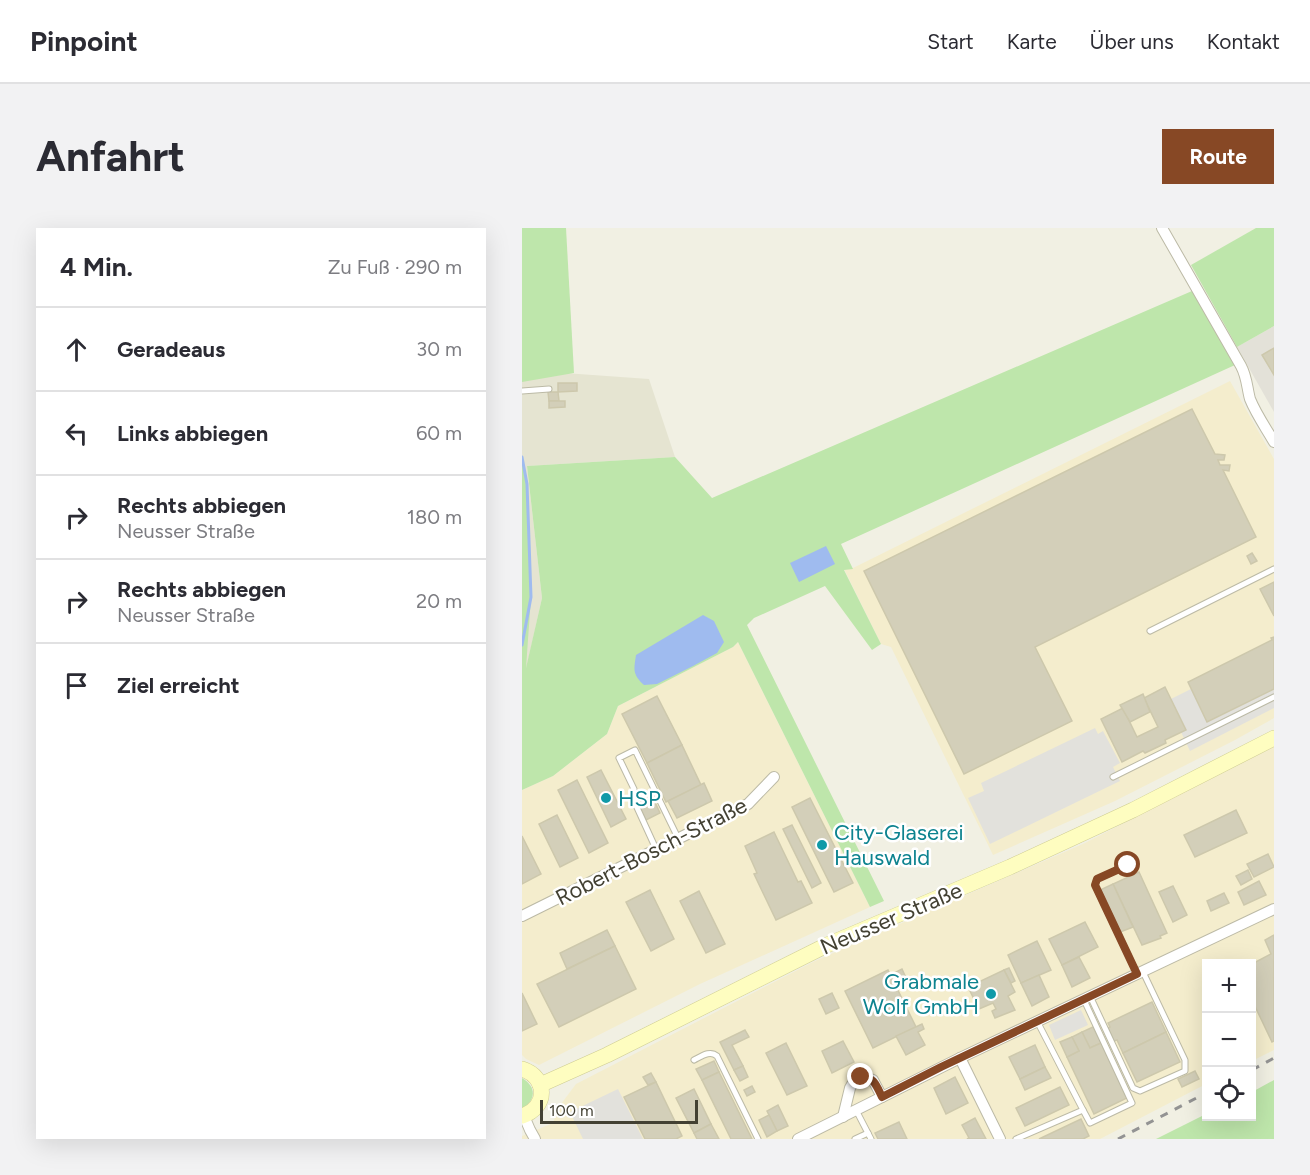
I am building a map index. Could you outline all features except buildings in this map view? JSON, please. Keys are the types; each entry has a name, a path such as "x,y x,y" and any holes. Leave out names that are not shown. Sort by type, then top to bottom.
{"main road":[{"name":"Neusser Straße","path":"540,1085 607,1055 827,945 1010,867 1133,810 1274,738"},
{"path":"522,1069 533,1074 542,1093 539,1104 532,1112 523,1116"}],"street":[{"path":"1162,228 1236,356 1246,379 1252,404 1274,442"},
{"name":"Robert-Bosch-Straße","path":"522,916 748,804 774,777"},
{"path":"798,1139 960,1058 1274,909"},
{"path":"960,1058 1000,1139"},
{"path":"843,1117 850,1088 857,1079 865,1077 873,1080 882,1097"},
{"path":"523,1116 535,1139"}],"lane":[{"path":"522,391 549,389"},
{"path":"1150,631 1274,569"},
{"path":"1113,777 1274,697"},
{"path":"657,850 634,801 634,789 619,758 635,750 679,840"},
{"path":"1087,998 1132,1088 1140,1091 1185,1071 1185,1060 1095,885 1097,879 1128,865"},
{"path":"1037,1021 1090,1123 1132,1103 1090,1021 1087,998"},
{"path":"1047,1041 1054,1037"},
{"path":"694,1060 710,1053 716,1055 758,1139"},
{"path":"856,1110 871,1139"},
{"path":"1016,1139 1083,1110"},
{"path":"855,1139 868,1133"}],"shaded area":[{"path":"1274,326 1274,412 1237,347"},
{"path":"522,370 649,379 675,457 527,466 542,598 525,674 522,677"},
{"path":"1230,381 1274,459 1274,718 1115,801 993,855 891,647 881,644 844,569 853,568"},
{"path":"738,642 870,907 700,984 539,1065 526,1059 522,1055 522,790 553,776 607,734 618,706 733,647"},
{"path":"1191,689 1208,722 1274,689 1274,708 1190,751 1181,732 1186,730 1171,699"},
{"path":"1095,728 1098,734 1103,731 1120,763 1113,767 1120,781 990,844 968,798 984,791 981,783"},
{"path":"1274,746 1274,1050 1256,1059 1256,959 1202,959 1202,1086 1100,1139 522,1139 522,1136 553,1123 558,1108 576,1084 815,961 1085,843"},
{"path":"1081,1010 1088,1025 1055,1040 1049,1025"},
{"path":"618,1089 643,1139 583,1139 570,1112"}],"green space":[{"path":"522,228 566,228 574,373 522,382"},
{"path":"1256,228 1274,228 1274,326 1237,347 1191,265"},
{"path":"1192,291 1235,365 841,544 853,569 844,570 881,644 872,650 825,586 754,618 747,625 884,901 870,907 738,642 733,647 618,706 607,734 553,776 522,790 522,457 527,484 531,597 526,668 542,598 527,466 675,457 712,498"},
{"path":"522,1078 530,1085 533,1094 530,1102 522,1109"},
{"path":"1274,1080 1274,1139 1156,1139 1202,1116 1202,1121 1256,1121 1256,1090"}],"water":[{"path":"826,546 835,564 799,582 790,563"},
{"path":"703,615 714,621 724,642 717,653 657,684 644,685 637,678 635,671 636,655"}],"waterway":[{"path":"522,457 527,484 531,597 522,645"}],"railway":[{"path":"1256,1068 1274,1058"},
{"path":"1118,1139 1202,1095"}],"place":[{"name":"HSP","path":"606,798"},
{"name":"City-Glaserei Hauswald","path":"822,845"},
{"name":"Grabmale Wolf GmbH","path":"991,994"}],"route":[{"path":"861,1077 873,1080 882,1097 1137,974 1095,885 1097,879 1128,865"}]}
